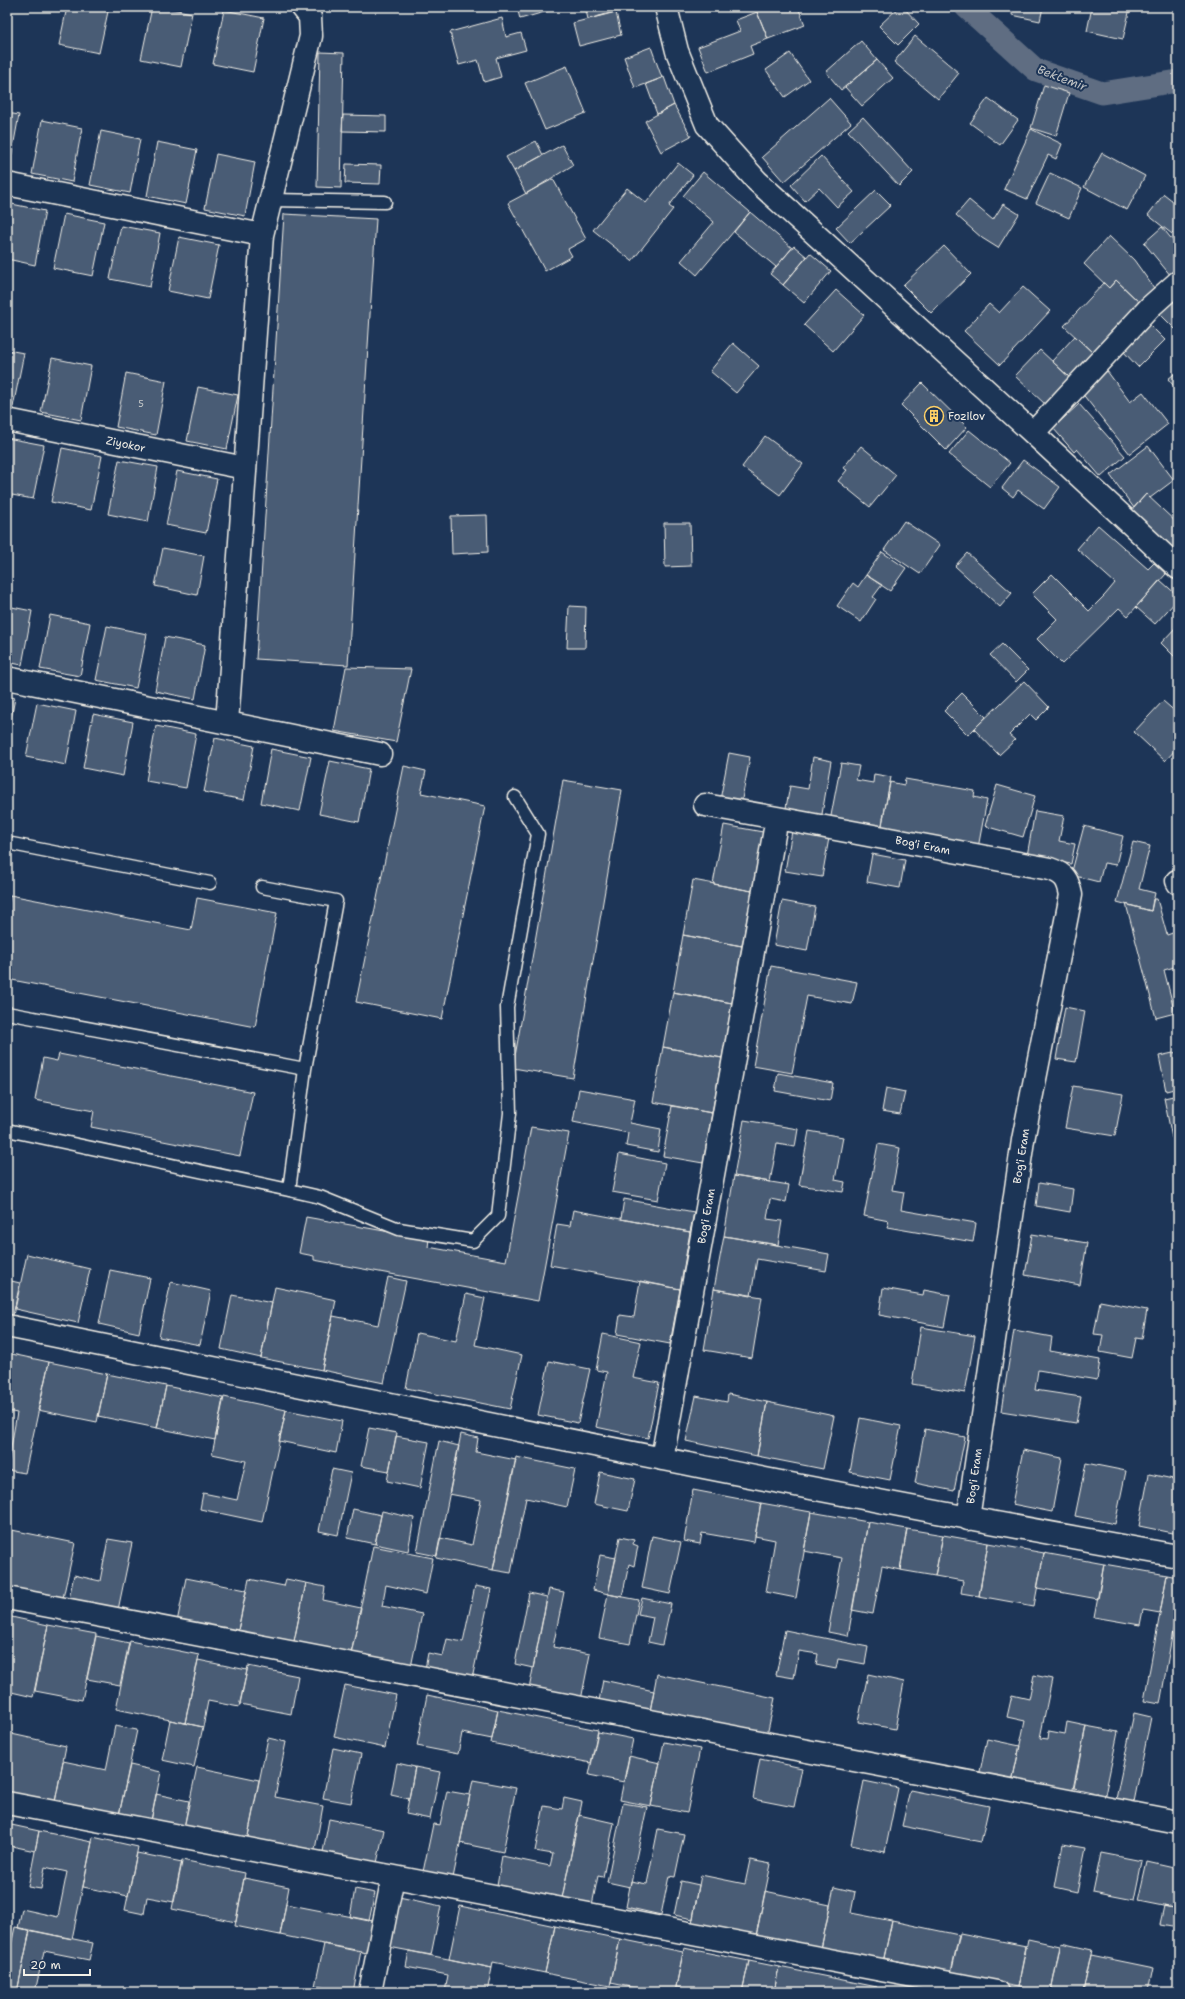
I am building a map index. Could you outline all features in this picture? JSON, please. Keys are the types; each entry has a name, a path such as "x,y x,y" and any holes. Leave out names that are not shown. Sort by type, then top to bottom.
{"street":[{"path":"227,722 262,235 311,36 310,17 302,7"},
{"path":"666,7 676,51 707,125 757,181 1033,433 1178,568"},
{"path":"7,184 262,235"},
{"path":"1033,433 1150,307 1178,282"},
{"name":"Ziyokor","path":"7,420 245,468"},
{"path":"7,678 380,754"},
{"path":"705,805 777,818"},
{"name":"Bog'i Eram","path":"662,1459 777,818 1050,869 1060,872 1068,880 1072,895 1023,1140 968,1519"},
{"path":"7,1326 662,1459 968,1519 1178,1556"},
{"path":"7,1598 1178,1822"},
{"path":"7,1803 997,1992"},
{"path":"370,1992 393,1877"}],"lane":[{"path":"270,200 385,202"},
{"path":"7,1130 320,1197 399,1229 473,1241 498,1216 510,1113 507,1007 538,834 515,797"},
{"path":"7,844 210,883"},
{"path":"262,887 336,901 305,1069 289,1190"},
{"path":"7,1013 305,1069"}],"building":[{"path":"7,7 10,7 7,23"},
{"path":"67,7 109,7 99,53 59,45"},
{"path":"152,7 162,7 192,13 181,67 141,59"},
{"path":"517,7 562,7 520,19"},
{"path":"585,7 633,7 588,19"},
{"path":"755,7 798,7 805,25 768,39"},
{"path":"899,7 903,7 919,24 898,45 879,26"},
{"path":"1013,7 1043,7 1040,21 1012,15"},
{"path":"1092,7 1130,8 1123,39 1087,31"},
{"path":"224,10 264,18 253,72 213,64"},
{"path":"616,12 621,35 579,46 573,23"},
{"path":"757,12 768,39 750,46 753,54 708,72 698,47 740,31 736,20"},
{"path":"502,18 506,37 521,33 526,50 496,58 501,77 484,82 478,60 459,65 450,32"},
{"path":"915,36 959,73 938,99 894,62"},
{"path":"861,41 877,60 841,90 826,72"},
{"path":"651,47 662,78 635,88 624,57"},
{"path":"320,52 344,53 341,188 317,187"},
{"path":"790,53 809,80 785,97 766,70"},
{"path":"877,60 893,78 862,106 845,87"},
{"path":"567,66 586,113 545,130 525,83"},
{"path":"664,77 674,105 657,114 646,84"},
{"path":"1044,85 1069,93 1056,136 1031,128"},
{"path":"829,98 851,123 784,182 762,157"},
{"path":"988,98 1018,120 1000,145 970,123"},
{"path":"674,105 691,136 661,152 645,121"},
{"path":"7,113 19,115 9,169 7,169"},
{"path":"343,115 386,116 386,132 342,131"},
{"path":"863,117 913,172 899,186 848,131"},
{"path":"42,120 82,128 72,182 32,174"},
{"path":"1031,129 1062,144 1056,159 1048,155 1027,199 1004,189"},
{"path":"101,131 140,139 130,193 90,185"},
{"path":"536,141 543,155 514,171 506,157"},
{"path":"157,142 197,150 186,204 147,196"},
{"path":"562,145 573,165 526,194 514,171"},
{"path":"1102,153 1145,176 1127,210 1084,187"},
{"path":"216,154 255,162 245,216 205,208"},
{"path":"821,156 854,192 837,207 819,188 805,201 791,185"},
{"path":"678,163 693,175 669,206 673,209 632,261 593,230 627,188 646,203"},
{"path":"346,164 381,165 380,184 345,183"},
{"path":"703,172 750,212 697,275 681,261 714,222 683,196"},
{"path":"1050,173 1082,188 1069,218 1036,203"},
{"path":"553,179 586,239 568,249 572,256 545,271 508,203"},
{"path":"876,190 891,205 850,243 836,228"},
{"path":"1164,194 1178,205 1178,227 1172,234 1148,215"},
{"path":"969,200 993,220 1003,204 1019,214 998,248 982,238 956,215"},
{"path":"7,203 45,211 35,265 7,259"},
{"path":"750,212 792,248 776,267 734,232"},
{"path":"64,214 104,222 93,276 53,268"},
{"path":"284,214 376,219 348,665 256,659"},
{"path":"121,226 160,233 150,287 110,279"},
{"path":"1162,227 1178,247 1178,270 1171,276 1144,243"},
{"path":"1109,236 1134,260 1154,288 1140,303 1116,280 1109,288 1084,264"},
{"path":"179,237 219,245 208,299 168,291"},
{"path":"794,246 807,257 783,285 770,274"},
{"path":"944,246 971,274 931,313 903,285"},
{"path":"810,253 831,271 804,303 783,285"},
{"path":"1116,280 1140,303 1093,353 1064,326 1104,283 1109,288"},
{"path":"1023,287 1050,311 1000,365 964,331 989,304 999,313"},
{"path":"836,290 864,315 833,351 804,325"},
{"path":"1178,295 1178,326 1175,329 1159,313"},
{"path":"1149,324 1165,340 1138,367 1122,350"},
{"path":"1075,336 1093,353 1070,378 1052,361"},
{"path":"733,343 759,366 736,393 710,371"},
{"path":"7,350 24,353 13,407 7,406"},
{"path":"1040,350 1070,378 1046,405 1015,376"},
{"path":"52,358 91,366 81,420 41,412"},
{"path":"1107,371 1130,402 1143,392 1168,424 1130,454 1081,392"},
{"path":"1178,371 1178,391 1168,379"},
{"path":"126,373 166,381 156,435 116,427"},
{"name":"Fozilov","path":"922,383 967,427 946,450 901,405"},
{"path":"198,387 238,395 227,449 187,441"},
{"path":"1079,404 1125,456 1101,477 1077,449 1074,452 1053,428"},
{"path":"969,430 1010,463 990,487 949,454"},
{"path":"765,436 803,464 780,495 742,467"},
{"path":"7,438 44,445 33,499 7,494"},
{"path":"861,446 896,475 870,507 838,481 847,470 843,468"},
{"path":"1148,446 1174,480 1150,498 1146,494 1134,508 1110,475"},
{"path":"62,448 102,456 91,510 51,502"},
{"path":"119,460 158,467 148,522 108,514"},
{"path":"1023,460 1060,487 1044,509 1018,490 1013,497 1002,488"},
{"path":"177,471 217,479 206,533 166,525"},
{"path":"1146,494 1178,524 1178,557 1129,513"},
{"path":"487,515 488,552 452,554 451,516"},
{"path":"904,521 940,545 920,574 884,550"},
{"path":"664,523 690,523 691,566 665,567"},
{"path":"1098,525 1148,569 1154,563 1166,574 1128,616 1119,608 1062,664 1037,639 1057,619 1032,594 1052,574 1089,611 1105,595 1115,583 1077,549"},
{"path":"163,548 204,556 197,595 155,586"},
{"path":"882,552 906,568 890,591 866,575"},
{"path":"967,553 1012,593 1000,607 955,566"},
{"path":"866,575 882,585 873,597 876,599 861,622 837,606 853,583 858,587"},
{"path":"1160,580 1178,596 1178,599 1155,624 1136,607"},
{"path":"7,606 32,611 22,665 7,662"},
{"path":"569,606 586,607 585,648 567,648"},
{"path":"50,615 90,623 80,676 40,669"},
{"path":"1178,625 1178,660 1161,643"},
{"path":"107,626 147,634 136,688 96,680"},
{"path":"165,637 205,645 195,699 155,691"},
{"path":"1002,644 1028,670 1016,682 990,655"},
{"path":"346,667 411,669 396,742 334,731"},
{"path":"1024,681 1049,707 1036,720 1030,714 1009,735 1015,740 999,755 974,729"},
{"path":"962,693 986,717 968,735 944,711"},
{"path":"7,696 15,698 7,739"},
{"path":"1163,701 1178,714 1178,747 1165,761 1134,732"},
{"path":"37,703 76,711 66,765 26,757"},
{"path":"93,714 133,722 123,776 83,768"},
{"path":"156,726 196,734 186,788 146,781"},
{"path":"215,738 254,746 244,800 204,792"},
{"path":"271,749 311,757 300,811 261,803"},
{"path":"729,753 750,757 741,804 720,800"},
{"path":"813,757 831,761 821,820 785,813 790,786 808,789"},
{"path":"330,761 369,769 359,822 319,814"},
{"path":"841,763 859,766 856,780 873,783 874,774 891,777 881,830 830,821"},
{"path":"404,766 426,771 421,793 485,806 442,1019 356,1002"},
{"path":"905,779 975,791 974,797 987,800 978,848 881,830 890,782 904,785"},
{"path":"563,780 622,790 573,1078 513,1068"},
{"path":"997,785 1035,796 1023,837 985,826"},
{"path":"1035,811 1064,816 1059,841 1075,844 1071,864 1027,856"},
{"path":"724,825 763,832 752,891 713,884"},
{"path":"1084,826 1123,836 1116,865 1104,863 1099,882 1071,875"},
{"path":"792,831 829,838 822,877 785,871"},
{"path":"1133,842 1150,846 1139,889 1155,893 1151,911 1117,902"},
{"path":"872,854 905,860 900,888 867,882"},
{"path":"693,880 752,891 742,946 683,935"},
{"path":"10,895 191,930 197,898 277,913 255,1027 7,979 7,911"},
{"path":"1153,899 1157,899 1167,935 1178,931 1178,966 1164,970 1175,1013 1156,1018 1126,904 1151,911"},
{"path":"782,901 815,907 807,951 774,945"},
{"path":"683,935 742,946 732,1003 673,992"},
{"path":"771,966 857,982 852,1004 807,996 792,1073 753,1066"},
{"path":"673,992 732,1003 722,1058 663,1047"},
{"path":"1065,1007 1085,1011 1076,1062 1056,1059"},
{"path":"663,1047 722,1058 712,1113 653,1102"},
{"path":"1178,1052 1178,1088 1166,1091 1159,1056"},
{"path":"59,1054 253,1092 240,1156 91,1127 94,1111 35,1100 43,1058 57,1061"},
{"path":"778,1073 833,1083 830,1101 775,1091"},
{"path":"1073,1086 1123,1094 1115,1136 1065,1128"},
{"path":"886,1088 905,1092 900,1114 882,1111"},
{"path":"579,1089 635,1099 630,1123 661,1129 658,1152 626,1146 628,1133 573,1122"},
{"path":"1178,1095 1178,1137 1172,1138 1164,1098"},
{"path":"672,1106 712,1113 703,1163 663,1156"},
{"path":"744,1120 798,1129 795,1147 777,1144 770,1182 734,1176"},
{"path":"531,1127 569,1133 538,1301 314,1260 314,1256 299,1253 306,1217 429,1239 428,1247 506,1261"},
{"path":"809,1131 843,1137 835,1180 845,1182 843,1192 799,1185"},
{"path":"878,1144 900,1148 892,1190 904,1192 901,1210 976,1223 973,1242 887,1227 889,1221 864,1216"},
{"path":"619,1154 665,1163 658,1200 612,1192"},
{"path":"734,1176 789,1185 786,1202 770,1199 767,1219 782,1221 778,1245 724,1236"},
{"path":"1039,1183 1073,1189 1070,1212 1036,1206"},
{"path":"624,1199 694,1212 690,1232 621,1219"},
{"path":"573,1210 690,1232 680,1289 550,1265 557,1224 570,1226"},
{"path":"1032,1234 1087,1243 1080,1285 1025,1275"},
{"path":"724,1236 829,1254 826,1271 757,1259 751,1296 714,1289"},
{"path":"27,1254 90,1269 78,1323 15,1309"},
{"path":"110,1270 150,1278 139,1333 99,1324"},
{"path":"388,1277 406,1281 384,1383 322,1370 333,1316 378,1325"},
{"path":"7,1280 20,1283 12,1320 7,1319"},
{"path":"640,1281 680,1289 670,1344 617,1334 620,1315 634,1317"},
{"path":"171,1282 211,1291 200,1345 159,1337"},
{"path":"275,1287 336,1300 322,1370 261,1358"},
{"path":"883,1288 923,1295 924,1290 950,1295 944,1327 879,1315"},
{"path":"714,1289 762,1297 752,1358 704,1350"},
{"path":"466,1294 485,1298 475,1345 522,1355 510,1409 406,1388 417,1333 456,1341"},
{"path":"232,1295 272,1303 261,1358 221,1349"},
{"path":"1100,1301 1147,1310 1142,1339 1136,1338 1132,1358 1100,1352 1103,1335 1094,1334"},
{"path":"921,1327 975,1336 965,1393 912,1384"},
{"path":"1014,1330 1052,1337 1050,1351 1100,1360 1097,1380 1038,1370 1035,1390 1081,1397 1076,1423 1001,1411"},
{"path":"603,1334 641,1342 633,1378 659,1383 648,1438 596,1427 607,1372 596,1370"},
{"path":"7,1353 49,1362 25,1473 7,1470 17,1413 7,1411"},
{"path":"549,1361 590,1369 578,1423 538,1415"},
{"path":"49,1362 107,1374 97,1422 38,1410"},
{"path":"107,1374 166,1386 157,1428 98,1416"},
{"path":"166,1386 223,1398 215,1440 157,1428"},
{"path":"728,1394 767,1402 757,1456 686,1441 696,1396 727,1402"},
{"path":"224,1397 286,1410 262,1522 200,1509 203,1493 237,1500 246,1461 212,1454"},
{"path":"767,1402 834,1416 823,1469 757,1456"},
{"path":"286,1410 342,1421 336,1453 279,1441"},
{"path":"860,1418 901,1426 890,1480 850,1472"},
{"path":"369,1428 397,1433 389,1471 361,1466"},
{"path":"925,1429 965,1437 954,1491 915,1483"},
{"path":"461,1434 478,1438 476,1452 516,1460 493,1570 436,1558 440,1538 472,1545 481,1500 449,1494"},
{"path":"396,1436 429,1442 420,1488 387,1481"},
{"path":"439,1441 459,1446 437,1556 417,1552"},
{"path":"1023,1450 1062,1458 1052,1512 1012,1504"},
{"path":"516,1457 575,1469 567,1507 526,1498 511,1573 493,1570"},
{"path":"1086,1463 1126,1471 1115,1524 1075,1516"},
{"path":"332,1469 351,1473 338,1535 319,1531"},
{"path":"600,1472 635,1479 628,1511 594,1504"},
{"path":"1149,1474 1178,1480 1178,1534 1139,1526"},
{"path":"693,1490 761,1503 754,1542 702,1533 700,1544 684,1541"},
{"path":"761,1503 811,1512 796,1598 766,1592 775,1540 755,1536"},
{"path":"353,1509 381,1515 375,1544 347,1538"},
{"path":"382,1511 414,1518 408,1551 375,1544"},
{"path":"811,1512 868,1522 848,1636 828,1632 842,1558 804,1551"},
{"path":"868,1522 907,1529 900,1570 882,1566 873,1614 852,1610"},
{"path":"7,1529 75,1543 63,1598 7,1587"},
{"path":"907,1529 943,1535 935,1576 900,1570"},
{"path":"943,1535 988,1543 979,1596 961,1593 963,1581 935,1576"},
{"path":"652,1536 681,1542 670,1594 642,1588"},
{"path":"620,1537 634,1540 633,1544 638,1546 634,1566 629,1564 622,1597 608,1594"},
{"path":"108,1539 132,1543 118,1610 69,1599 74,1575 100,1581"},
{"path":"988,1543 1044,1553 1034,1606 979,1596"},
{"path":"373,1546 433,1558 426,1594 386,1585 382,1606 422,1614 411,1667 351,1655"},
{"path":"1044,1553 1104,1564 1098,1599 1037,1588"},
{"path":"600,1555 616,1558 608,1594 593,1590"},
{"path":"1104,1564 1167,1575 1160,1613 1143,1610 1140,1625 1094,1617"},
{"path":"1167,1575 1178,1577 1178,1626 1174,1625 1160,1704 1144,1701"},
{"path":"186,1578 246,1590 237,1635 177,1622"},
{"path":"249,1579 284,1586 286,1579 306,1583 293,1646 237,1635"},
{"path":"306,1583 325,1587 323,1600 361,1608 350,1658 293,1646"},
{"path":"475,1586 491,1589 472,1679 425,1669 428,1653 443,1656 447,1639 463,1642"},
{"path":"549,1589 564,1592 553,1647 590,1654 581,1700 529,1689"},
{"path":"529,1593 547,1597 533,1668 515,1664"},
{"path":"608,1594 639,1600 630,1644 599,1638"},
{"path":"642,1598 671,1604 662,1645 648,1642 653,1617 638,1614"},
{"path":"7,1616 48,1625 33,1697 7,1691"},
{"path":"48,1625 96,1634 82,1700 35,1691"},
{"path":"785,1630 868,1647 865,1664 838,1659 836,1669 816,1665 818,1654 799,1651 794,1678 776,1675"},
{"path":"96,1636 129,1643 120,1685 87,1679"},
{"path":"130,1641 199,1655 185,1723 116,1709"},
{"path":"198,1660 247,1670 239,1707 208,1701 203,1727 185,1723"},
{"path":"248,1666 298,1676 291,1714 240,1704"},
{"path":"657,1674 775,1698 767,1735 650,1711"},
{"path":"868,1674 904,1682 895,1729 858,1722"},
{"path":"1034,1675 1052,1679 1040,1738 1048,1739 1049,1731 1065,1734 1067,1722 1086,1726 1072,1794 1012,1782 1025,1721 1007,1717 1012,1695 1029,1699"},
{"path":"603,1680 654,1691 650,1711 599,1701"},
{"path":"345,1685 396,1695 385,1748 334,1737"},
{"path":"427,1695 498,1710 492,1739 462,1733 458,1754 417,1746"},
{"path":"498,1710 598,1730 591,1763 491,1743"},
{"path":"1134,1713 1151,1717 1134,1802 1116,1799"},
{"path":"170,1720 203,1727 194,1767 162,1760"},
{"path":"115,1726 137,1730 119,1815 55,1802 63,1761 106,1770"},
{"path":"1086,1726 1118,1732 1105,1795 1074,1788"},
{"path":"598,1732 633,1739 624,1782 589,1775"},
{"path":"7,1733 66,1746 54,1807 7,1798"},
{"path":"268,1738 286,1742 275,1797 323,1806 314,1855 247,1841"},
{"path":"987,1739 1020,1746 1012,1782 979,1776"},
{"path":"664,1742 700,1749 687,1813 651,1806"},
{"path":"333,1748 361,1754 351,1803 323,1798"},
{"path":"629,1756 660,1763 651,1806 620,1800"},
{"path":"760,1759 802,1768 794,1807 753,1799"},
{"path":"397,1763 415,1767 409,1799 391,1795"},
{"path":"130,1765 161,1772 151,1821 119,1815"},
{"path":"197,1767 259,1780 247,1841 184,1828"},
{"path":"415,1767 440,1772 430,1819 406,1814"},
{"path":"473,1780 516,1788 503,1852 460,1843"},
{"path":"864,1781 898,1788 885,1852 851,1845"},
{"path":"910,1790 989,1806 981,1842 902,1826"},
{"path":"447,1791 470,1795 453,1878 423,1872 433,1824 440,1825"},
{"path":"156,1794 189,1801 184,1828 151,1821"},
{"path":"564,1798 582,1802 562,1898 497,1885 502,1856 550,1866 553,1854 535,1851 544,1806 562,1809"},
{"path":"623,1803 647,1807 630,1887 607,1882"},
{"path":"579,1815 614,1823 603,1877 598,1876 592,1905 562,1898"},
{"path":"329,1819 384,1830 377,1863 323,1852"},
{"path":"7,1824 39,1831 35,1851 7,1845"},
{"path":"658,1829 684,1834 675,1877 669,1876 661,1915 626,1907 631,1881 647,1884"},
{"path":"39,1831 92,1842 72,1939 18,1928 22,1909 58,1917 67,1872 45,1867 41,1889 28,1887"},
{"path":"93,1837 138,1847 128,1896 83,1887"},
{"path":"1063,1844 1086,1848 1077,1892 1055,1887"},
{"path":"137,1853 182,1862 174,1902 147,1897 144,1914 125,1910"},
{"path":"1101,1853 1142,1861 1134,1900 1093,1892"},
{"path":"182,1860 245,1873 236,1922 172,1909"},
{"path":"750,1860 771,1864 756,1936 692,1923 701,1875 745,1884"},
{"path":"1147,1861 1178,1868 1178,1909 1138,1901"},
{"path":"244,1878 289,1887 280,1935 235,1926"},
{"path":"681,1881 699,1885 693,1919 674,1915"},
{"path":"834,1887 855,1892 851,1913 892,1921 883,1962 821,1949"},
{"path":"355,1889 375,1893 369,1921 350,1917"},
{"path":"765,1891 830,1905 821,1949 756,1936"},
{"path":"399,1897 441,1906 431,1955 389,1947"},
{"path":"286,1904 373,1921 366,1953 280,1935"},
{"path":"460,1906 555,1926 545,1973 493,1962 492,1968 449,1959"},
{"path":"1164,1906 1178,1909 1178,1927 1160,1924"},
{"path":"892,1921 959,1935 951,1972 884,1958"},
{"path":"555,1926 620,1939 610,1986 545,1973"},
{"path":"15,1927 30,1930 17,1992 7,1992 7,1964"},
{"path":"30,1930 93,1943 89,1960 44,1951 35,1992 17,1992"},
{"path":"960,1933 1026,1946 1018,1987 951,1974"},
{"path":"620,1939 683,1952 675,1992 654,1992 611,1983"},
{"path":"1028,1939 1060,1946 1051,1992 1040,1992 1018,1987"},
{"path":"1061,1943 1092,1950 1083,1992 1051,1992"},
{"path":"324,1944 361,1951 353,1992 315,1986"},
{"path":"684,1948 749,1961 742,1992 702,1992 676,1987"},
{"path":"409,1951 492,1968 487,1992 445,1992 448,1975 406,1967"},
{"path":"1091,1955 1154,1968 1149,1992 1083,1992"},
{"path":"749,1961 779,1967 774,1992 742,1992"},
{"path":"779,1967 877,1987 876,1992 774,1992"},
{"path":"315,1986 344,1992 314,1992"}],"waterway":[{"name":"Bektemir","path":"966,7 1036,70 1102,93 1178,81"}],"place":[{"name":"Fozilov","path":"934,416"}]}
